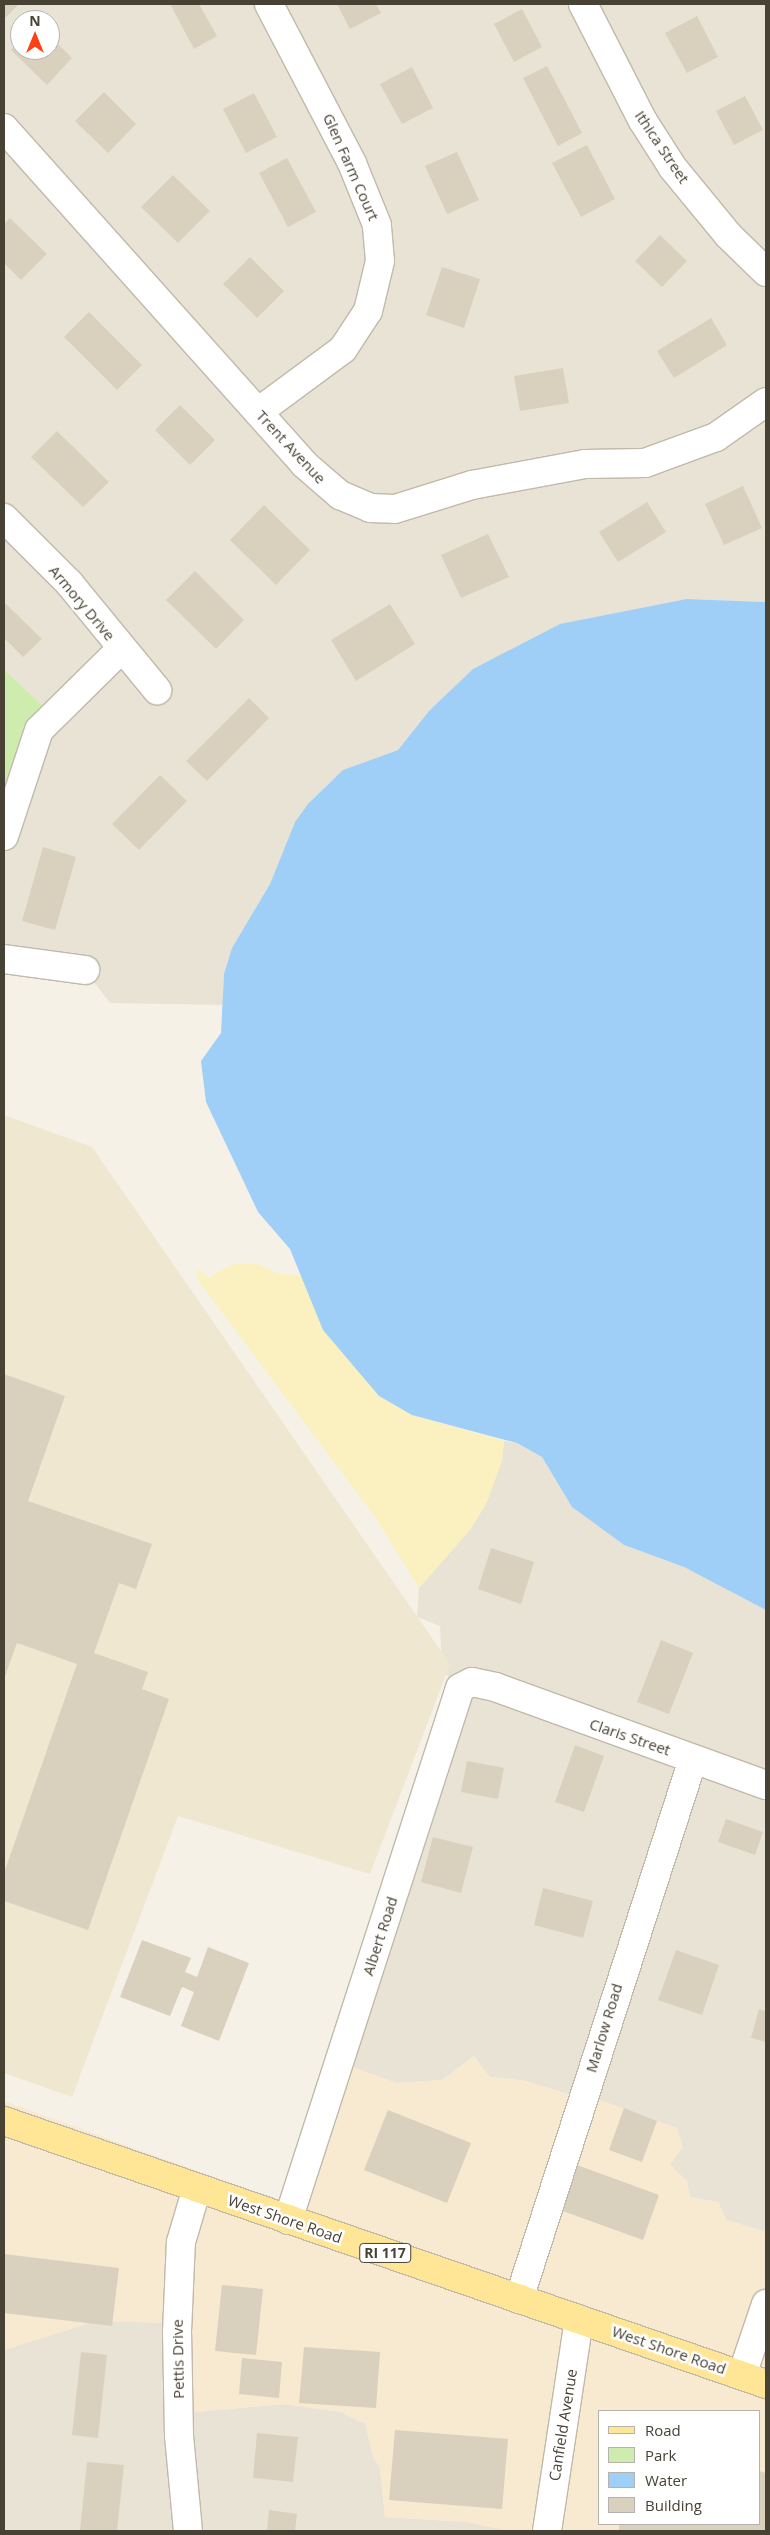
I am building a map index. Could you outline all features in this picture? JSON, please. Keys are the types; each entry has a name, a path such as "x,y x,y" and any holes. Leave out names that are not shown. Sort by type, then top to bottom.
{"main road":[{"name":"West Shore Road","path":"4,2121 754,2380"}],"street":[{"name":"Glen Farm Court","path":"258,412 343,349 368,312 380,262 377,225 352,163 269,4"},
{"name":"Ithica Street","path":"583,4 643,121 673,168 728,235 766,272"},
{"name":"Trent Avenue","path":"4,128 324,483 340,495 380,510 395,509 472,485 585,464 645,463 670,456 716,437 766,402"},
{"name":"Armory Drive","path":"4,518 69,583 121,649 157,690"},
{"path":"4,836 38,730 121,649"},
{"path":"4,959 84,970"},
{"name":"Albert Road","path":"288,2220 460,1688 472,1682 495,1687"},
{"name":"Claris Street","path":"495,1687 766,1785"},
{"name":"Marlow Road","path":"519,2299 693,1759"},
{"name":"Pettis Drive","path":"188,2531 179,2435 177,2332 180,2242 197,2188"},
{"path":"754,2380 766,2304"},
{"name":"Canfield Avenue","path":"547,2531 579,2319"}],"shaded area":[{"path":"4,4 766,4 766,602 687,599 429,711 398,750 343,770 295,822 270,884 232,948 224,974 223,1005 110,1003 85,970 4,957 4,833 51,713 4,670"},
{"path":"4,1115 92,1147 450,1664 370,1874 178,1816 72,2097 4,2073"},
{"path":"504,1441 517,1443 542,1457 572,1507 624,1545 684,1567 766,1610 766,2232 726,2220 718,2202 690,2197 687,2181 670,2165 577,2097 526,2081 489,2077 474,2056 442,2080 396,2083 339,2062 459,1690 442,1669 440,1626 417,1617 419,1588 502,1461"},
{"path":"474,2056 490,2077 526,2081 576,2097 587,2095 677,2128 683,2147 670,2165 687,2181 690,2197 718,2202 727,2220 766,2232 766,2531 510,2531 467,2522 385,2517 380,2468 373,2457 365,2424 341,2412 283,2404 184,2413 176,2323 95,2321 4,2350 4,2101 286,2203 339,2062 396,2083 442,2080"},
{"path":"95,2321 177,2323 184,2413 283,2404 341,2412 366,2424 373,2456 380,2467 385,2517 467,2522 510,2531 4,2531 4,2350"}],"green space":[{"path":"4,670 51,713 4,833"}],"sand":[{"path":"255,1263 279,1274 302,1275 412,1415 504,1441 502,1461 487,1502 471,1529 419,1588 375,1517 198,1280 196,1268 209,1278 230,1265"}],"water":[{"path":"687,599 766,602 766,1610 684,1567 624,1545 572,1507 542,1457 517,1443 412,1415 379,1396 323,1330 290,1249 258,1212 206,1102 201,1061 221,1033 224,974 232,948 270,884 295,822 308,804 343,770 398,750 429,711 473,669 560,624"}],"building":[{"path":"4,4 19,4 13,10 10,10 10,13 4,19"},
{"path":"170,4 199,4 217,36 194,49"},
{"path":"337,4 376,4 381,13 350,29"},
{"path":"522,9 542,47 514,62 494,24"},
{"path":"697,16 718,57 687,73 665,33"},
{"path":"60,46 72,58 47,85 21,60 60,60"},
{"path":"547,66 582,133 558,146 523,78"},
{"path":"412,67 433,108 402,124 380,84"},
{"path":"104,92 136,124 108,153 75,121"},
{"path":"254,93 277,137 246,153 223,109"},
{"path":"745,96 763,130 734,145 716,111"},
{"path":"587,145 615,199 581,217 552,163"},
{"path":"457,152 479,200 447,214 425,166"},
{"path":"287,158 316,212 288,227 259,173"},
{"path":"173,175 210,211 178,243 141,207"},
{"path":"10,218 47,254 21,280 4,263 4,224"},
{"path":"660,235 687,261 662,287 635,261"},
{"path":"250,257 284,291 257,318 223,284"},
{"path":"442,267 480,279 464,328 426,315"},
{"path":"89,312 142,365 117,390 64,337"},
{"path":"711,318 727,345 674,378 657,351"},
{"path":"563,368 569,403 520,411 514,376"},
{"path":"180,405 215,440 190,465 155,430"},
{"path":"57,431 109,482 83,507 31,457"},
{"path":"743,486 762,528 724,545 705,504"},
{"path":"647,502 666,532 618,562 599,532"},
{"path":"264,505 310,550 276,585 230,540"},
{"path":"488,534 509,577 461,598 441,555"},
{"path":"195,571 244,620 216,649 166,600"},
{"path":"4,602 42,639 23,657 4,638"},
{"path":"390,604 415,644 356,681 331,640"},
{"path":"249,698 269,718 207,781 186,761"},
{"path":"160,775 187,801 139,850 112,824"},
{"path":"43,847 76,857 55,930 22,921"},
{"path":"4,1374 65,1396 28,1501 152,1544 136,1589 119,1583 94,1653 148,1672 142,1689 169,1699 88,1930 4,1901 4,1873 77,1664 17,1643 4,1679"},
{"path":"491,1548 534,1562 521,1604 478,1589"},
{"path":"661,1640 693,1653 669,1714 637,1702"},
{"path":"575,1745 604,1756 584,1812 555,1802"},
{"path":"467,1761 504,1768 498,1799 461,1792"},
{"path":"726,1819 763,1832 755,1855 718,1842"},
{"path":"433,1837 473,1847 461,1893 421,1882"},
{"path":"543,1888 593,1901 583,1938 534,1925"},
{"path":"142,1940 191,1958 185,1972 197,1977 208,1947 249,1963 219,2041 181,2026 194,1992 182,1987 170,2016 120,1997"},
{"path":"676,1950 719,1965 702,2015 658,2000"},
{"path":"759,2009 766,2011 766,2042 751,2038"},
{"path":"624,2108 657,2121 642,2162 609,2150"},
{"path":"388,2110 471,2143 447,2203 364,2170"},
{"path":"577,2165 659,2195 643,2240 560,2210"},
{"path":"4,2254 119,2268 112,2326 4,2313"},
{"path":"222,2285 263,2289 256,2355 215,2351"},
{"path":"304,2347 380,2352 376,2408 299,2403"},
{"path":"81,2352 107,2355 98,2438 72,2435"},
{"path":"242,2358 282,2362 279,2398 239,2394"},
{"path":"395,2430 508,2439 502,2509 389,2500"},
{"path":"257,2433 298,2437 293,2482 253,2478"},
{"path":"87,2462 124,2465 117,2531 80,2531"},
{"path":"760,2471 766,2473 766,2531 619,2531 619,2525 760,2525"},
{"path":"269,2510 297,2514 295,2531 267,2531"}]}
